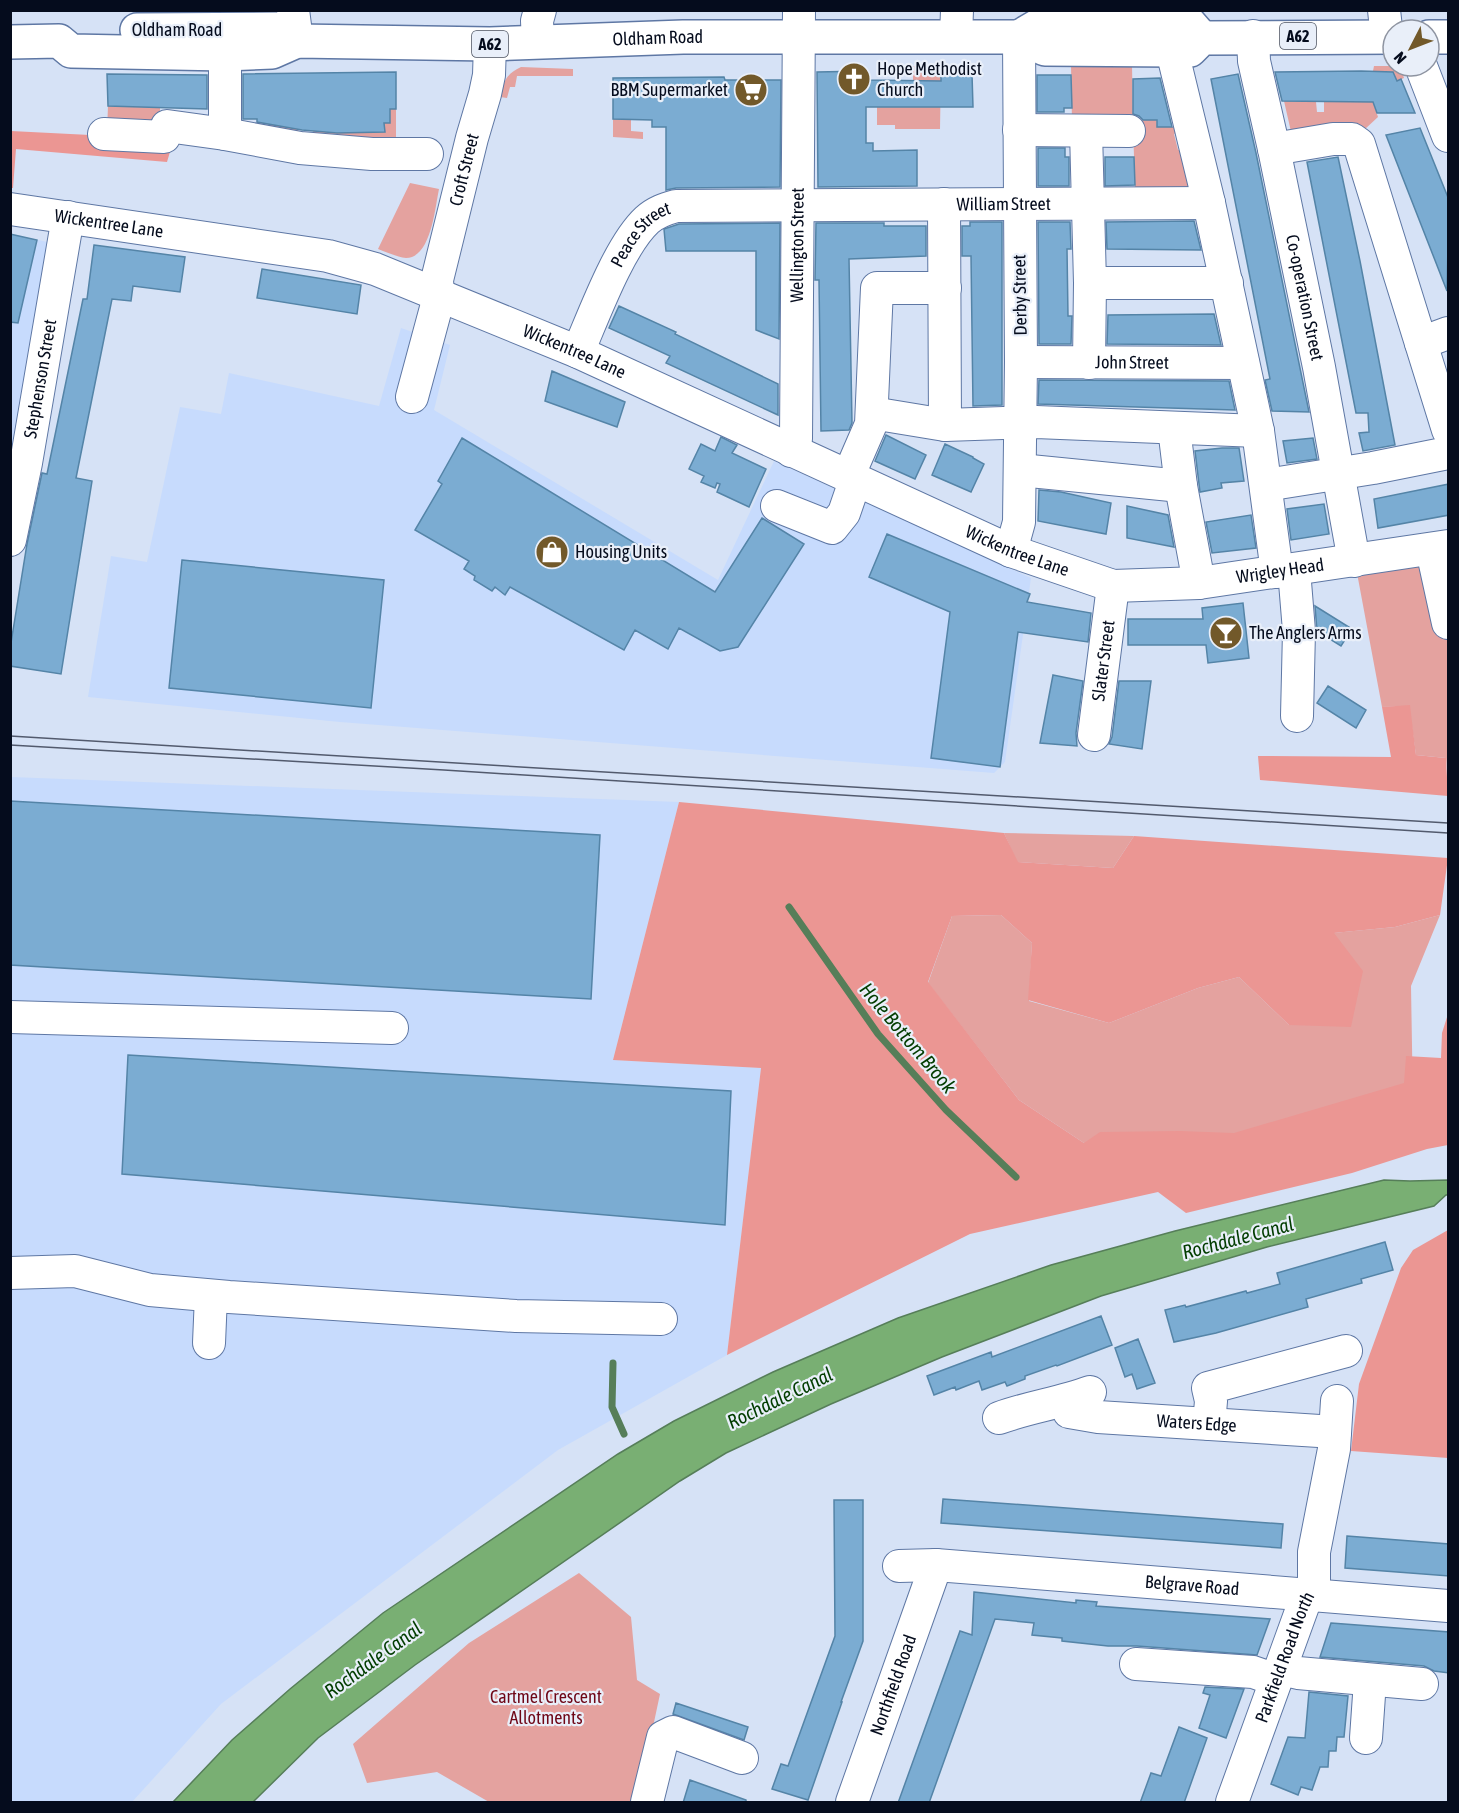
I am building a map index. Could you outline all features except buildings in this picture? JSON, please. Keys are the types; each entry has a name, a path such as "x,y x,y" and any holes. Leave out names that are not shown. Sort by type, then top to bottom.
{"highway":[{"name":"Oldham Road","path":"59,41 67,31 276,29 295,26 490,44 539,26 683,37 799,24 956,24 1019,37 1041,24 1189,23 1188,44"},
{"name":"Oldham Road","path":"10,42 59,41 71,51 225,54 272,52 295,26"},
{"name":"A62","path":"1188,44 1253,36 1381,28"}],"street":[{"name":"Wellington Street","path":"791,451 796,438 799,24"},
{"name":"Co-operation Street","path":"1253,36 1254,61 1317,356 1354,561"},
{"name":"Derby Street","path":"1011,551 1019,522 1020,470 1019,37"},
{"name":"Croft Street","path":"411,397 436,308 438,295 436,280 472,138 480,118 489,75 490,44"},
{"path":"1188,44 1175,63 1227,283 1258,431 1266,485 1299,631 1297,716"},
{"path":"225,54 225,134"},
{"path":"1426,78 1449,136"},
{"path":"104,134 164,137 167,126 300,148 372,154 427,154"},
{"path":"1019,130 1129,131"},
{"path":"1086,131 1089,204 1089,363"},
{"path":"1274,149 1333,139 1352,140 1359,144 1435,338 1449,430"},
{"name":"William Street","path":"799,205 1209,203"},
{"path":"944,204 945,425"},
{"name":"Peace Street","path":"578,352 616,267 632,238 647,220 660,210 676,206 799,205"},
{"name":"Wickentree Lane","path":"10,209 328,256 375,269 578,352 1011,551 1113,586"},
{"name":"Stephenson Street","path":"10,540 26,463 68,217"},
{"path":"1090,283 1227,283"},
{"path":"777,506 832,528 844,513 851,479 871,424 877,288 945,288"},
{"name":"John Street","path":"1021,363 1243,363"},
{"path":"872,413 945,425 1036,422 1258,431"},
{"path":"1174,428 1181,486 1199,583"},
{"path":"1266,485 1449,453"},
{"path":"1020,470 1181,486"},
{"path":"1441,548 1449,623"},
{"name":"Wrigley Head","path":"1113,586 1199,583 1441,548"},
{"name":"Slater Street","path":"1094,735 1113,586"},
{"path":"10,1017 392,1028"},
{"path":"10,1273 75,1271 150,1290 211,1296 516,1316 661,1319"},
{"path":"209,1343 211,1296"},
{"path":"1209,1424 1211,1401 1208,1388 1346,1352"},
{"name":"Waters Edge","path":"999,1418 1078,1397 1069,1412 1098,1417 1335,1432"},
{"name":"Parkfield Road North","path":"1232,1803 1307,1596 1314,1584 1314,1552 1334,1449 1336,1401"},
{"name":"Belgrave Road","path":"899,1566 936,1565 1449,1606"},
{"name":"Northfield Road","path":"852,1803 936,1565"},
{"path":"1136,1664 1278,1674 1298,1673 1422,1684"},
{"path":"1366,1738 1370,1681"},
{"path":"647,1803 663,1737 673,1732 742,1758"}],"shaded area":[{"path":"11,131 90,135 172,145 167,162 16,149 13,188 11,188"},
{"path":"11,234 52,243 11,461"},
{"path":"401,328 450,345 434,410 718,580 774,461 1031,578 1005,762 994,773 340,722 88,697 111,556 147,562 180,407 221,414 229,373 379,406"},
{"path":"1410,705 1416,755 1446,758 1448,796 1260,780 1258,756 1391,757 1382,707"},
{"path":"11,777 679,802 613,1060 761,1068 727,1355 558,1450 221,1704 132,1802 11,1802"},
{"path":"679,802 1004,833 1018,862 1113,868 1134,836 1448,858 1440,915 1395,927 1334,933 1363,971 1351,1027 1289,1025 1239,977 1198,988 1109,1023 1028,1000 1032,943 1001,915 952,916 928,982 1019,1100 1084,1143 1100,1132 1234,1133 1404,1083 1406,1056 1441,1058 1442,1033 1448,1014 1448,1145 1427,1149 1352,1173 1186,1213 1158,1192 970,1234 727,1355 761,1068 613,1060"},
{"path":"1448,1230 1448,1458 1351,1451 1359,1384 1401,1268 1413,1250"}],"green space":[{"path":"1071,65 1132,65 1133,120 1147,120 1148,108 1156,108 1157,127 1174,127 1182,131 1174,134 1178,150 1187,147 1197,188 1135,189 1133,124 1072,123"},
{"path":"913,66 941,66 940,129 895,129 895,125 877,125 877,107 938,107 939,81 913,81"},
{"path":"1374,66 1381,66 1381,71 1373,71"},
{"path":"521,67 573,69 573,76 517,76 515,87 510,87 507,98 500,97 506,79"},
{"path":"1284,101 1316,102 1317,112 1324,112 1324,102 1373,102 1378,117 1364,130 1292,136"},
{"path":"108,106 160,107 160,132 107,132"},
{"path":"390,109 396,109 396,146 269,138 269,124 299,123 298,133 313,133 313,124 333,124 333,133 384,132 384,123 390,123"},
{"path":"631,116 631,131 643,132 643,139 613,137 613,119"},
{"path":"410,183 439,189 426,241 414,256 406,258 378,249"},
{"path":"1445,559 1448,573 1448,779 1446,758 1416,755 1409,706 1382,707 1357,573"},
{"path":"1004,833 1134,836 1113,868 1017,862"},
{"path":"1001,915 1032,943 1029,1001 1109,1023 1198,988 1239,977 1289,1025 1333,933 1395,927 1440,915 1411,986 1413,1105 1158,1192 1019,1100 928,983 952,916"},
{"name":"Cartmel Crescent Allotments","path":"579,1573 631,1617 637,1680 660,1694 637,1802 489,1802 437,1772 367,1783 353,1744 469,1643"}],"water":[{"name":"Rochdale Canal","path":"1384,1180 1448,1180 1448,1195 1434,1206 1267,1247 1101,1296 942,1357 831,1404 726,1453 680,1481 415,1665 318,1738 253,1802 173,1802 232,1740 383,1613 618,1454 674,1421 773,1372 898,1318 1051,1265 1175,1231"}],"waterway":[{"name":"Hole Bottom Brook","path":"789,907 878,1034 946,1110 1016,1177"},
{"path":"613,1363 612,1407 624,1434"}],"tram line":[{"path":"10,736 1448,823"},
{"path":"10,745 1448,833"}],"place":[{"name":"Hope Methodist Church","path":"854,79"},
{"name":"BBM Supermarket","path":"751,90"},
{"name":"Housing Units","path":"552,552"},
{"name":"The Anglers Arms","path":"1226,633"}]}
